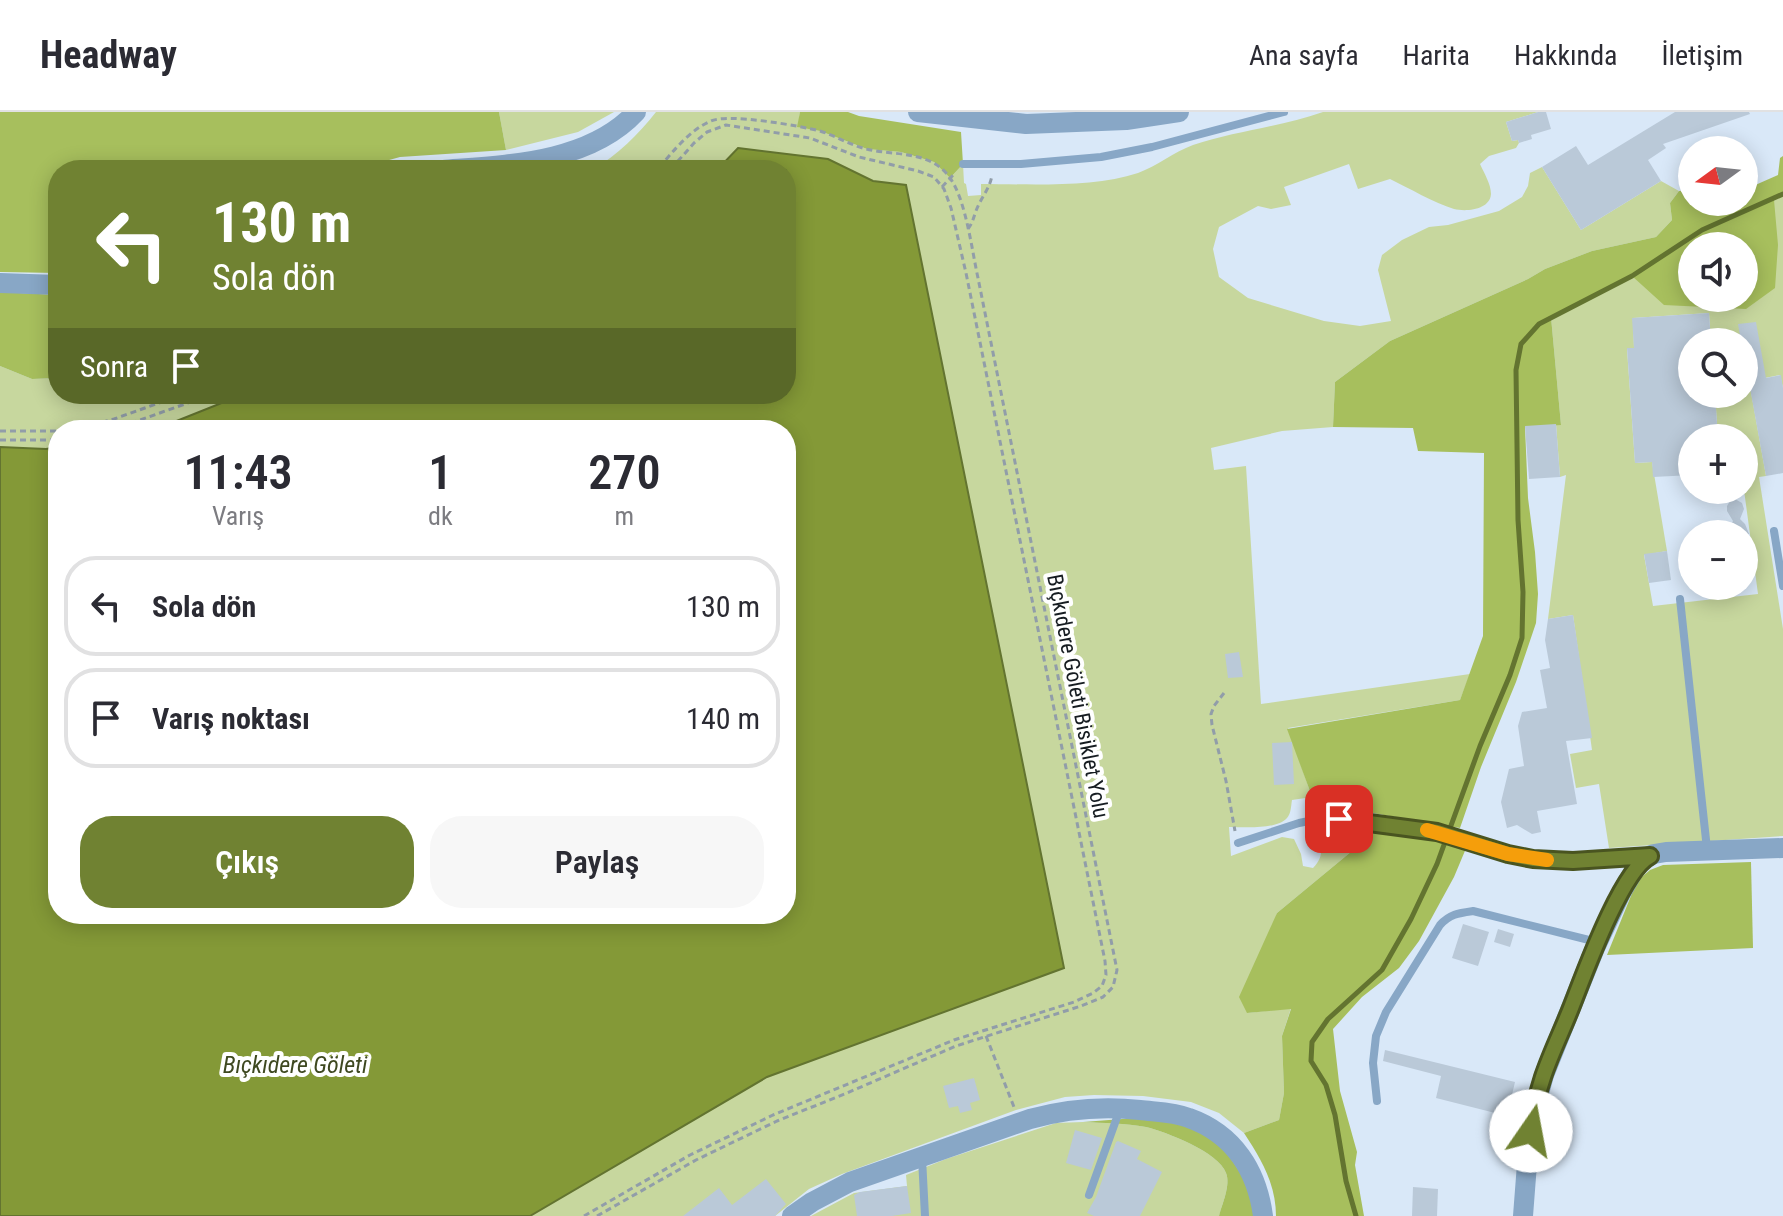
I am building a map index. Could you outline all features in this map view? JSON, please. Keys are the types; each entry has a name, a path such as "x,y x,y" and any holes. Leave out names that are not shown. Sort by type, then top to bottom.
{"street":[{"path":"535,160 591,143 636,112"},
{"path":"918,112 1026,124 1126,120 1179,112"},
{"path":"0,283 48,285"},
{"path":"1523,1216 1528,1151 1544,1075 1598,942 1635,869 1645,858 1666,852 1783,848"},
{"path":"792,1216 850,1182 1056,1111 1090,1108 1156,1111 1202,1123 1228,1140 1241,1154 1257,1185 1263,1216"}],"lane":[{"path":"963,164 1021,164 1101,157 1152,147 1284,112"},
{"path":"1774,531 1783,586"},
{"path":"1680,600 1707,851"},
{"path":"1238,843 1299,823 1339,819 1437,832 1533,859 1573,861 1650,856"},
{"path":"1377,1101 1373,1063 1376,1036 1386,1012 1447,917 1473,911 1598,942"},
{"path":"1089,1195 1120,1109"},
{"path":"922,1157 925,1216"}],"path":[{"path":"666,160 690,135 711,121 727,117 820,131 867,149 901,152 934,162 950,178"},
{"path":"584,1216 690,1155 773,1115 954,1040 1074,1002 1102,986 1106,975 1066,757 966,273 951,208 942,187 934,177 918,171 859,157 810,138 726,125 707,132 679,160"},
{"path":"942,187 963,164"},
{"path":"968,229 990,184 994,164"},
{"name":"Bıçkıdere Göleti Bisiklet Yolu","path":"597,1216 696,1160 777,1121 956,1046 1081,1006 1103,997 1113,987 1117,970 968,229 950,178"},
{"path":"110,420 156,404"},
{"path":"140,420 185,404"},
{"path":"0,431 48,431"},
{"path":"0,440 48,440"},
{"path":"1224,693 1214,706 1212,725 1238,843"},
{"path":"986,1036 1021,1122"}],"shaded area":[{"path":"0,112 499,112 506,150 389,160 48,160 48,273 0,272"},
{"path":"499,112 614,112 578,132 506,150"},
{"path":"656,112 800,112 798,127 820,131 867,149 901,152 934,162 950,178 963,164 968,196 981,195 981,184 1061,184 1120,178 1145,170 1193,145 1323,112 1538,112 1506,122 1512,141 1518,140 1519,143 1516,148 1489,156 1480,164 1491,194 1486,204 1477,209 1454,209 1390,179 1358,189 1349,164 1284,187 1291,205 1271,209 1258,206 1219,227 1213,249 1219,277 1248,298 1324,321 1360,326 1391,321 1378,270 1382,255 1402,240 1429,227 1499,211 1522,197 1530,173 1542,167 1581,230 1661,181 1678,190 1670,203 1672,220 1656,237 1592,251 1545,269 1390,341 1335,382 1333,427 1282,431 1211,448 1214,470 1246,466 1261,704 1470,674 1460,700 1288,728 1312,797 1292,800 1291,810 1282,822 1260,827 1229,827 1231,856 1282,837 1294,839 1303,866 1313,868 1320,859 1325,832 1375,832 1277,913 1248,1013 1291,1008 1282,1036 1284,1093 1279,1120 1244,1133 1219,1113 1191,1102 1143,1096 1065,1097 1016,1110 842,1174 809,1189 775,1216 529,1216 767,1077 1064,968 873,181 828,159 738,148 727,160 607,160 627,144"},
{"path":"800,112 848,112 961,132 963,164 950,178 934,162 901,152 867,149 820,131 797,127"},
{"path":"1783,156 1783,194 1774,200 1778,245 1775,288 1758,300 1758,232 1678,232 1678,306 1664,305 1632,276 1551,317 1561,425 1525,427 1528,498 1538,594 1536,623 1460,828 1314,802 1287,729 1460,700 1483,636 1484,453 1418,451 1413,428 1333,427 1335,382 1390,341 1545,269 1592,251 1656,237 1672,220 1670,203 1678,192 1678,216 1758,216 1758,184 1778,175"},
{"path":"1783,194 1783,388 1780,375 1758,379 1758,328 1710,328 1709,313 1633,318 1634,348 1627,349 1635,463 1652,462 1667,551 1644,555 1653,606 1706,600 1758,600 1758,520 1748,520 1746,504 1758,504 1758,431 1766,476 1759,477 1783,629 1783,836 1609,848 1599,784 1576,788 1570,754 1592,750 1573,615 1548,619 1566,475 1560,477 1556,424 1561,425 1551,317 1678,251 1678,312 1758,312 1758,232 1713,232 1742,216 1758,216 1758,208"},
{"path":"0,292 48,294 48,378 32,379 0,366"},
{"path":"0,366 32,379 48,378 48,404 219,404 179,420 48,420 48,449 0,447"},
{"path":"1716,408 1754,408 1757,424 1717,424"},
{"path":"1375,832 1407,833 1467,846 1419,941 1399,968 1362,997 1333,1029 1340,1091 1357,1152 1355,1165 1364,1216 1276,1216 1270,1183 1262,1162 1244,1133 1279,1120 1284,1093 1282,1036 1291,1009 1247,1013 1239,997 1277,913"},
{"path":"1751,862 1753,948 1607,955 1637,881 1650,870 1663,865"},
{"path":"1135,1118 1175,1123 1196,1130 1223,1146 1250,1188 1255,1216 1219,1216 1227,1189 1226,1173 1203,1151 1146,1127 1083,1122"},
{"path":"1056,1123 1146,1127 1203,1151 1226,1173 1227,1189 1219,1216 811,1216 854,1193 907,1186 906,1175 946,1159"}],"water":[{"name":"Bıçkıdere Göleti","path":"738,148 828,159 873,181 906,185 1064,968 767,1077 530,1216 0,1216 0,447 48,449 48,924 796,924 796,420 179,420 219,404 796,404 796,160 727,160"}],"building":[{"path":"1546,112 1551,129 1531,135 1532,139 1519,143 1518,140 1512,141 1506,122"},
{"path":"1675,112 1750,114 1678,136 1678,139 1663,144 1666,148 1648,160 1661,181 1581,230 1542,167 1576,146 1588,165"},
{"path":"1709,313 1710,328 1678,328 1678,408 1716,408 1717,424 1678,424 1678,476 1653,477 1652,462 1635,463 1627,348 1634,348 1632,318"},
{"path":"1756,322 1757,328 1739,328 1738,324"},
{"path":"1758,333 1766,378 1781,375 1783,473 1766,476 1754,408 1758,408"},
{"path":"1556,424 1560,477 1529,479 1525,426"},
{"path":"1742,504 1741,520 1732,520 1727,506"},
{"path":"1667,551 1671,580 1649,583 1644,554"},
{"path":"1573,615 1592,738 1566,741 1577,804 1537,811 1541,832 1532,834 1517,825 1507,828 1501,802 1509,769 1524,766 1518,726 1522,712 1547,708 1540,670 1550,668 1545,640 1548,619"},
{"path":"1239,652 1243,677 1228,678 1225,654"},
{"path":"1292,742 1294,784 1274,785 1272,743"},
{"path":"1463,924 1489,932 1478,966 1452,958"},
{"path":"1498,929 1514,934 1510,947 1494,942"},
{"path":"1385,1050 1515,1082 1507,1116 1436,1098 1441,1076 1383,1061"},
{"path":"974,1078 980,1100 970,1103 972,1110 960,1113 958,1106 949,1108 943,1086"},
{"path":"1075,1130 1102,1138 1091,1170 1066,1163"},
{"path":"1118,1141 1141,1151 1137,1159 1162,1172 1140,1216 1094,1216 1087,1213"},
{"path":"766,1179 786,1204 775,1216 683,1216 719,1188 732,1205"},
{"path":"907,1186 911,1213 857,1216 854,1195"},
{"path":"1413,1187 1438,1189 1437,1216 1412,1216"}],"waterway":[{"path":"1356,1216 1346,1181 1335,1115 1326,1085 1311,1061 1312,1042 1328,1019 1382,970 1411,919 1437,864 1522,638 1516,370 1521,344 1539,324 1632,276 1702,230 1783,194"}],"slow traffic":[{"path":"1427,830 1508,854 1547,860"}],"route":[{"path":"1339,819 1418,828 1533,859 1573,861 1650,856 1635,869 1595,948 1544,1075 1531,1131"}]}
